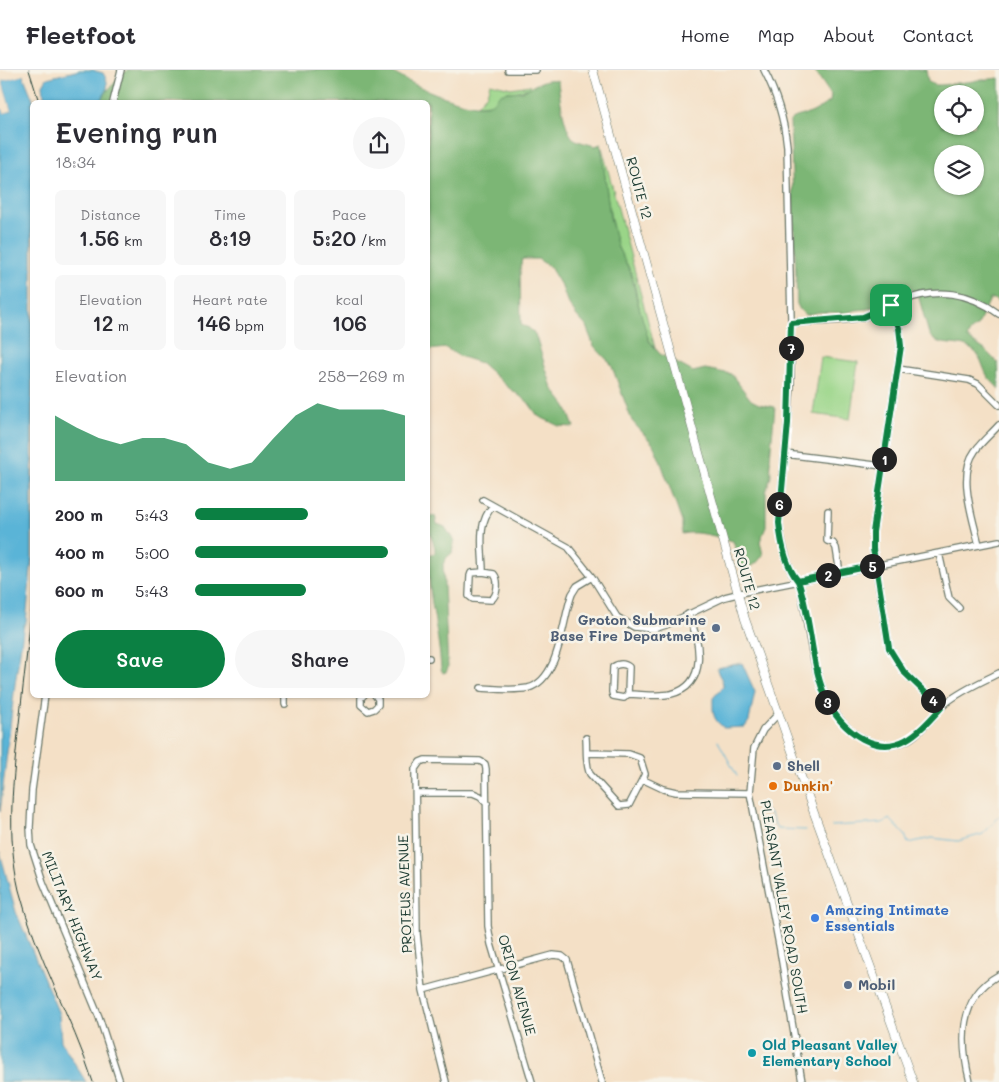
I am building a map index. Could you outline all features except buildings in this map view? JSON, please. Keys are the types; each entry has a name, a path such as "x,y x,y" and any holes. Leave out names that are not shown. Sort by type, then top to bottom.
{"highway":[{"name":"ROUTE 12","path":"593,70 753,645 913,1082"}],"street":[{"path":"114,100 122,70"},
{"path":"508,70 536,70"},
{"path":"764,70 778,99 785,132 791,386 779,523 785,555 792,574 798,581 823,692 831,709 852,731 865,740 894,745 911,738 941,708 960,693 999,672"},
{"path":"791,323 863,317 927,293 947,293 972,298 999,314"},
{"path":"891,305 901,337 873,540 876,565 889,648 904,672 941,708"},
{"path":"898,369 969,380 978,384 999,405"},
{"path":"979,545 966,473 975,450 999,425"},
{"path":"785,454 883,466"},
{"path":"483,500 562,543 592,577 617,617 634,627 653,629 738,594 999,541"},
{"path":"483,572 482,524 487,512 493,506"},
{"path":"828,510 827,541 833,543 836,548 840,573"},
{"path":"939,553 949,598 959,608"},
{"path":"483,572 494,574 496,578 496,595 491,600 473,599 469,596 470,576 483,572"},
{"path":"481,688 514,690 528,688 539,683 547,674 554,659 572,594 578,586 592,577"},
{"path":"628,694 629,667 625,664 617,664 613,667 613,696 624,698 628,694 670,694 685,687 691,681 696,672 700,656 688,614"},
{"name":"MILITARY HIGHWAY","path":"45,698 32,790 31,845 42,882 98,1017 120,1082"},
{"path":"285,698 285,704"},
{"path":"361,698 361,704 368,710 374,709 378,705 378,698"},
{"name":"PLEASANT VALLEY ROAD SOUTH","path":"778,714 763,730 754,748 750,793 780,950 802,1082"},
{"path":"586,738 588,770 590,774 619,806 626,807 629,805 644,780 645,769 640,758 629,754 587,753"},
{"name":"PROTEUS AVENUE","path":"446,1082 424,990 417,934 415,769 424,760 480,761 486,769 487,802"},
{"path":"644,780 676,792 750,793"},
{"path":"416,793 473,793 487,802"},
{"name":"ORION AVENUE","path":"487,802 488,926 491,944 532,1082"},
{"path":"424,990 553,955 562,956 567,960 602,1082"},
{"path":"970,1082 965,1048 969,1004 985,983 999,975"}],"green space":[{"path":"127,70 389,70 408,81 450,99 463,103 485,105 494,101 503,93 522,91 544,81 558,81 562,111 570,134 580,142 595,146 601,144 610,217 618,248 631,273 649,341 660,354 693,372 705,369 731,374 751,400 759,404 775,407 770,458 771,476 766,492 766,527 760,541 763,555 761,558 751,566 741,566 733,541 701,533 682,534 682,522 653,444 632,421 611,364 594,346 586,326 567,301 562,287 550,267 538,259 522,259 520,269 521,325 529,328 535,334 552,388 566,406 574,427 559,426 538,416 528,402 481,363 459,356 446,348 430,350 430,100 100,100"},
{"path":"814,70 926,70 928,82 934,85 934,135 984,135 984,85 941,85 999,78 999,303 994,299 990,299 978,325 970,332 967,338 985,350 998,363 999,389 988,377 979,357 973,350 964,346 942,343 932,338 929,334 918,295 913,290 905,290 881,304 867,309 846,313 820,312 805,315 800,310 797,304 790,121 813,112 830,102 831,95"},
{"path":"490,83 511,88 530,85 532,87 514,92 505,92 491,104 477,105 487,94"},
{"path":"601,144 655,348 645,331 630,269 617,245 609,208"},
{"path":"821,357 858,362 850,419 813,414"},
{"path":"430,516 435,516 437,524 445,527 454,541 452,553 443,564 448,668 443,673 430,589 430,554 435,553 430,534"}],"water":[{"path":"80,70 92,70 103,73 107,81 107,88 100,100 45,100 43,85 47,78"},
{"path":"23,75 33,100 30,100 30,579 0,812 0,110 3,109 4,113 11,111 2,81"},
{"path":"742,663 755,692 749,721 745,727 724,728 717,721 713,712 713,698 723,687 717,668"},
{"path":"0,852 16,912 59,1014 61,1041 86,1082 0,1082"}],"pier":[{"path":"17,70 20,70 20,74 23,73 24,75 2,81 11,111 4,113 3,109 0,110 2,107 0,98 6,110 8,109 0,82 1,79 5,78 0,73 6,75 17,72"}],"waterway":[{"path":"718,741 737,776"},
{"path":"760,806 771,815 777,829 805,830"},
{"path":"832,826 882,823 890,819 905,835 908,843 932,838 958,841 983,834 999,817"}],"railway":[{"path":"29,70 38,100"},
{"path":"30,625 13,786 12,828 15,869 26,915 93,1082"}],"place":[{"name":"Groton Submarine Base Fire Department","path":"716,628"},
{"name":"Shell","path":"777,766"},
{"name":"Dunkin'","path":"773,786"},
{"name":"Amazing Intimate Essentials","path":"815,918"},
{"name":"Mobil","path":"848,985"},
{"name":"Old Pleasant Valley Elementary School","path":"752,1053"}],"route":[{"path":"891,305 863,317 791,323 791,386 779,509 781,539 785,555 792,574 798,581 840,573 876,565 889,648 904,672 941,708 911,738 894,745 884,745 858,736 831,709 820,683 798,581 876,565 873,549 873,532 901,346 899,328 891,305"}]}
